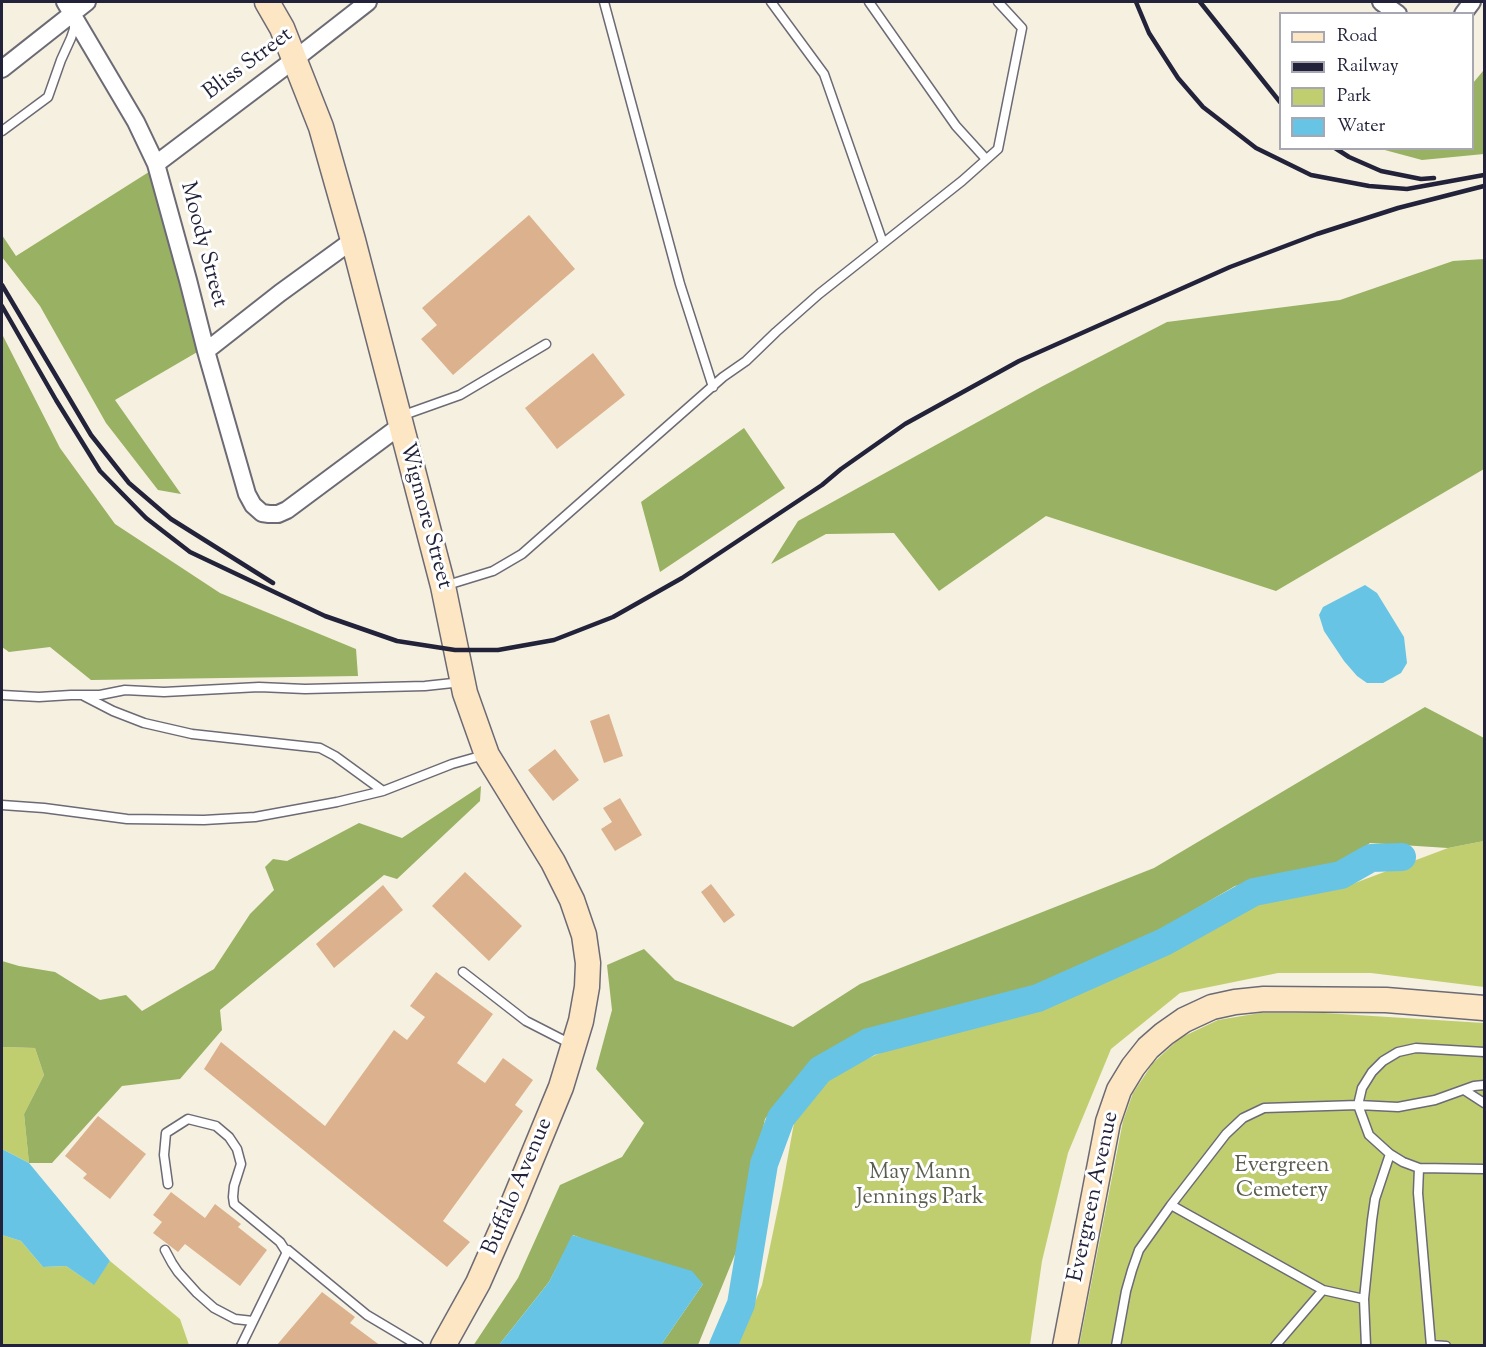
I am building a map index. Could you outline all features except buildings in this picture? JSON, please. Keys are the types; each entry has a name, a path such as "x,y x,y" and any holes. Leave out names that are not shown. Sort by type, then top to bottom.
{"street":[{"path":"2,69 69,7 87,2"},
{"name":"Wigmore Street","path":"267,2 282,28 321,127 353,240 443,586 465,693 488,754 553,862 572,900 584,935 588,963 587,987 581,1021"},
{"name":"Bliss Street","path":"156,164 368,2"},
{"path":"1381,2 1395,12"},
{"name":"Moody Street","path":"69,7 136,122 156,164 206,351 247,494 253,505 262,513 278,514 287,510 399,421"},
{"path":"206,351 353,240"},
{"name":"Evergreen Avenue","path":"1065,1346 1108,1122 1119,1090 1133,1067 1148,1048 1164,1034 1184,1020 1212,1007 1264,999 1386,1000 1485,1008"},
{"name":"Buffalo Avenue","path":"442,1346 478,1283 508,1216 561,1087 581,1021"}],"lane":[{"path":"604,2 681,284 713,387"},
{"path":"771,2 824,74 883,243"},
{"path":"869,2 957,126 986,159"},
{"path":"443,586 493,571 522,554 723,377 746,361 819,294 962,181 998,149 1022,28 998,2"},
{"path":"2,131 48,97 74,29 69,7"},
{"path":"399,421 460,395 546,344"},
{"path":"2,694 39,697 100,694 124,690 164,692 259,687 305,689 426,686 462,682"},
{"path":"83,695 113,711 144,723 212,736 321,748 383,791"},
{"path":"2,805 127,819 204,820 255,817 383,791 452,764 488,754"},
{"path":"464,972 526,1021 574,1046"},
{"path":"1485,1052 1416,1048 1398,1052 1383,1061 1372,1072 1362,1088 1358,1105 1369,1135 1390,1154 1403,1162 1419,1168 1485,1170"},
{"path":"1116,1346 1126,1291 1139,1250 1226,1134 1243,1118 1264,1108 1358,1105 1398,1107 1435,1100 1485,1084"},
{"path":"1464,1090 1485,1103"},
{"path":"168,1184 164,1155 166,1133 188,1119 216,1126 229,1137 237,1149 241,1164 232,1197 234,1204 280,1242 287,1253"},
{"path":"1366,1346 1364,1299 1372,1220 1375,1199 1390,1154"},
{"path":"1419,1168 1418,1192 1431,1345 1446,1346"},
{"path":"1171,1205 1323,1290 1364,1299"},
{"path":"165,1250 178,1272 214,1308 235,1319 253,1321"},
{"path":"241,1346 288,1250 367,1315 419,1346"},
{"path":"1275,1346 1323,1290"}],"green space":[{"path":"1483,71 1484,154 1422,160 1385,150 1474,150 1474,82"},
{"path":"152,170 199,351 115,400 181,494 158,490 106,423 40,306 2,257 2,235 16,256"},
{"path":"1484,259 1484,469 1276,591 1046,516 939,591 894,533 826,534 771,564 798,521 1043,386 1167,322 1340,300 1453,261"},
{"path":"2,334 60,448 115,524 220,593 356,649 358,676 91,680 50,647 9,652 2,647"},
{"path":"744,428 785,488 660,572 641,502"},
{"path":"1425,707 1484,738 1484,841 1448,848 1370,843 1336,869 1235,886 1151,935 1034,988 867,1032 809,1064 765,1119 736,1252 698,1345 661,1345 703,1284 573,1235 549,1282 499,1345 473,1346 518,1278 560,1185 622,1157 644,1123 596,1069 612,1010 607,965 644,949 675,980 793,1027 860,984 1154,868"},
{"path":"481,786 480,801 397,879 384,875 220,1010 222,1030 180,1079 122,1086 52,1163 29,1163 24,1114 44,1075 35,1048 2,1047 2,961 55,972 100,1000 126,995 142,1011 214,969 250,914 274,890 265,867 273,859 287,861 359,823 402,838"},
{"name":"May Mann Jennings Park","path":"1484,841 1484,987 1371,973 1278,973 1180,993 1111,1049 1068,1153 1042,1261 1030,1345 735,1346 762,1285 794,1123 831,1074 916,1038 1047,1006 1132,967 1246,907 1339,889 1448,848"},
{"name":"Evergreen Cemetery","path":"1260,1013 1325,1013 1484,1023 1484,1345 1079,1346 1123,1121 1133,1093 1153,1063 1180,1038 1218,1020"},
{"path":"2,1047 35,1048 44,1075 24,1114 29,1163 2,1149"},
{"path":"2,1235 21,1241 43,1267 66,1266 93,1284 110,1261 180,1319 189,1345 2,1346"}],"water":[{"path":"1365,585 1377,593 1404,637 1407,663 1401,673 1383,683 1367,683 1357,676 1324,631 1319,615 1323,607"},
{"path":"2,1149 29,1163 110,1261 94,1285 66,1266 43,1267 21,1241 2,1235"},
{"path":"572,1235 692,1271 703,1284 661,1345 499,1345 549,1282"}],"waterway":[{"path":"723,1346 741,1304 764,1164 781,1118 820,1070 869,1042 1038,998 1164,942 1254,892 1341,875 1371,858 1402,857"}],"railway":[{"path":"1136,2 1149,33 1178,78 1203,107 1256,148 1311,175 1369,186 1407,189 1484,175"},
{"path":"1200,2 1279,101"},
{"path":"1338,150 1381,171 1421,179 1434,178"},
{"path":"2,306 100,471 146,518 190,552 325,616 397,641 455,650 498,650 554,640 613,617 682,578 822,485 905,424 1019,361 1230,267 1317,234 1398,208 1484,186"},
{"path":"2,285 91,435 129,483 171,519 273,583"}]}
